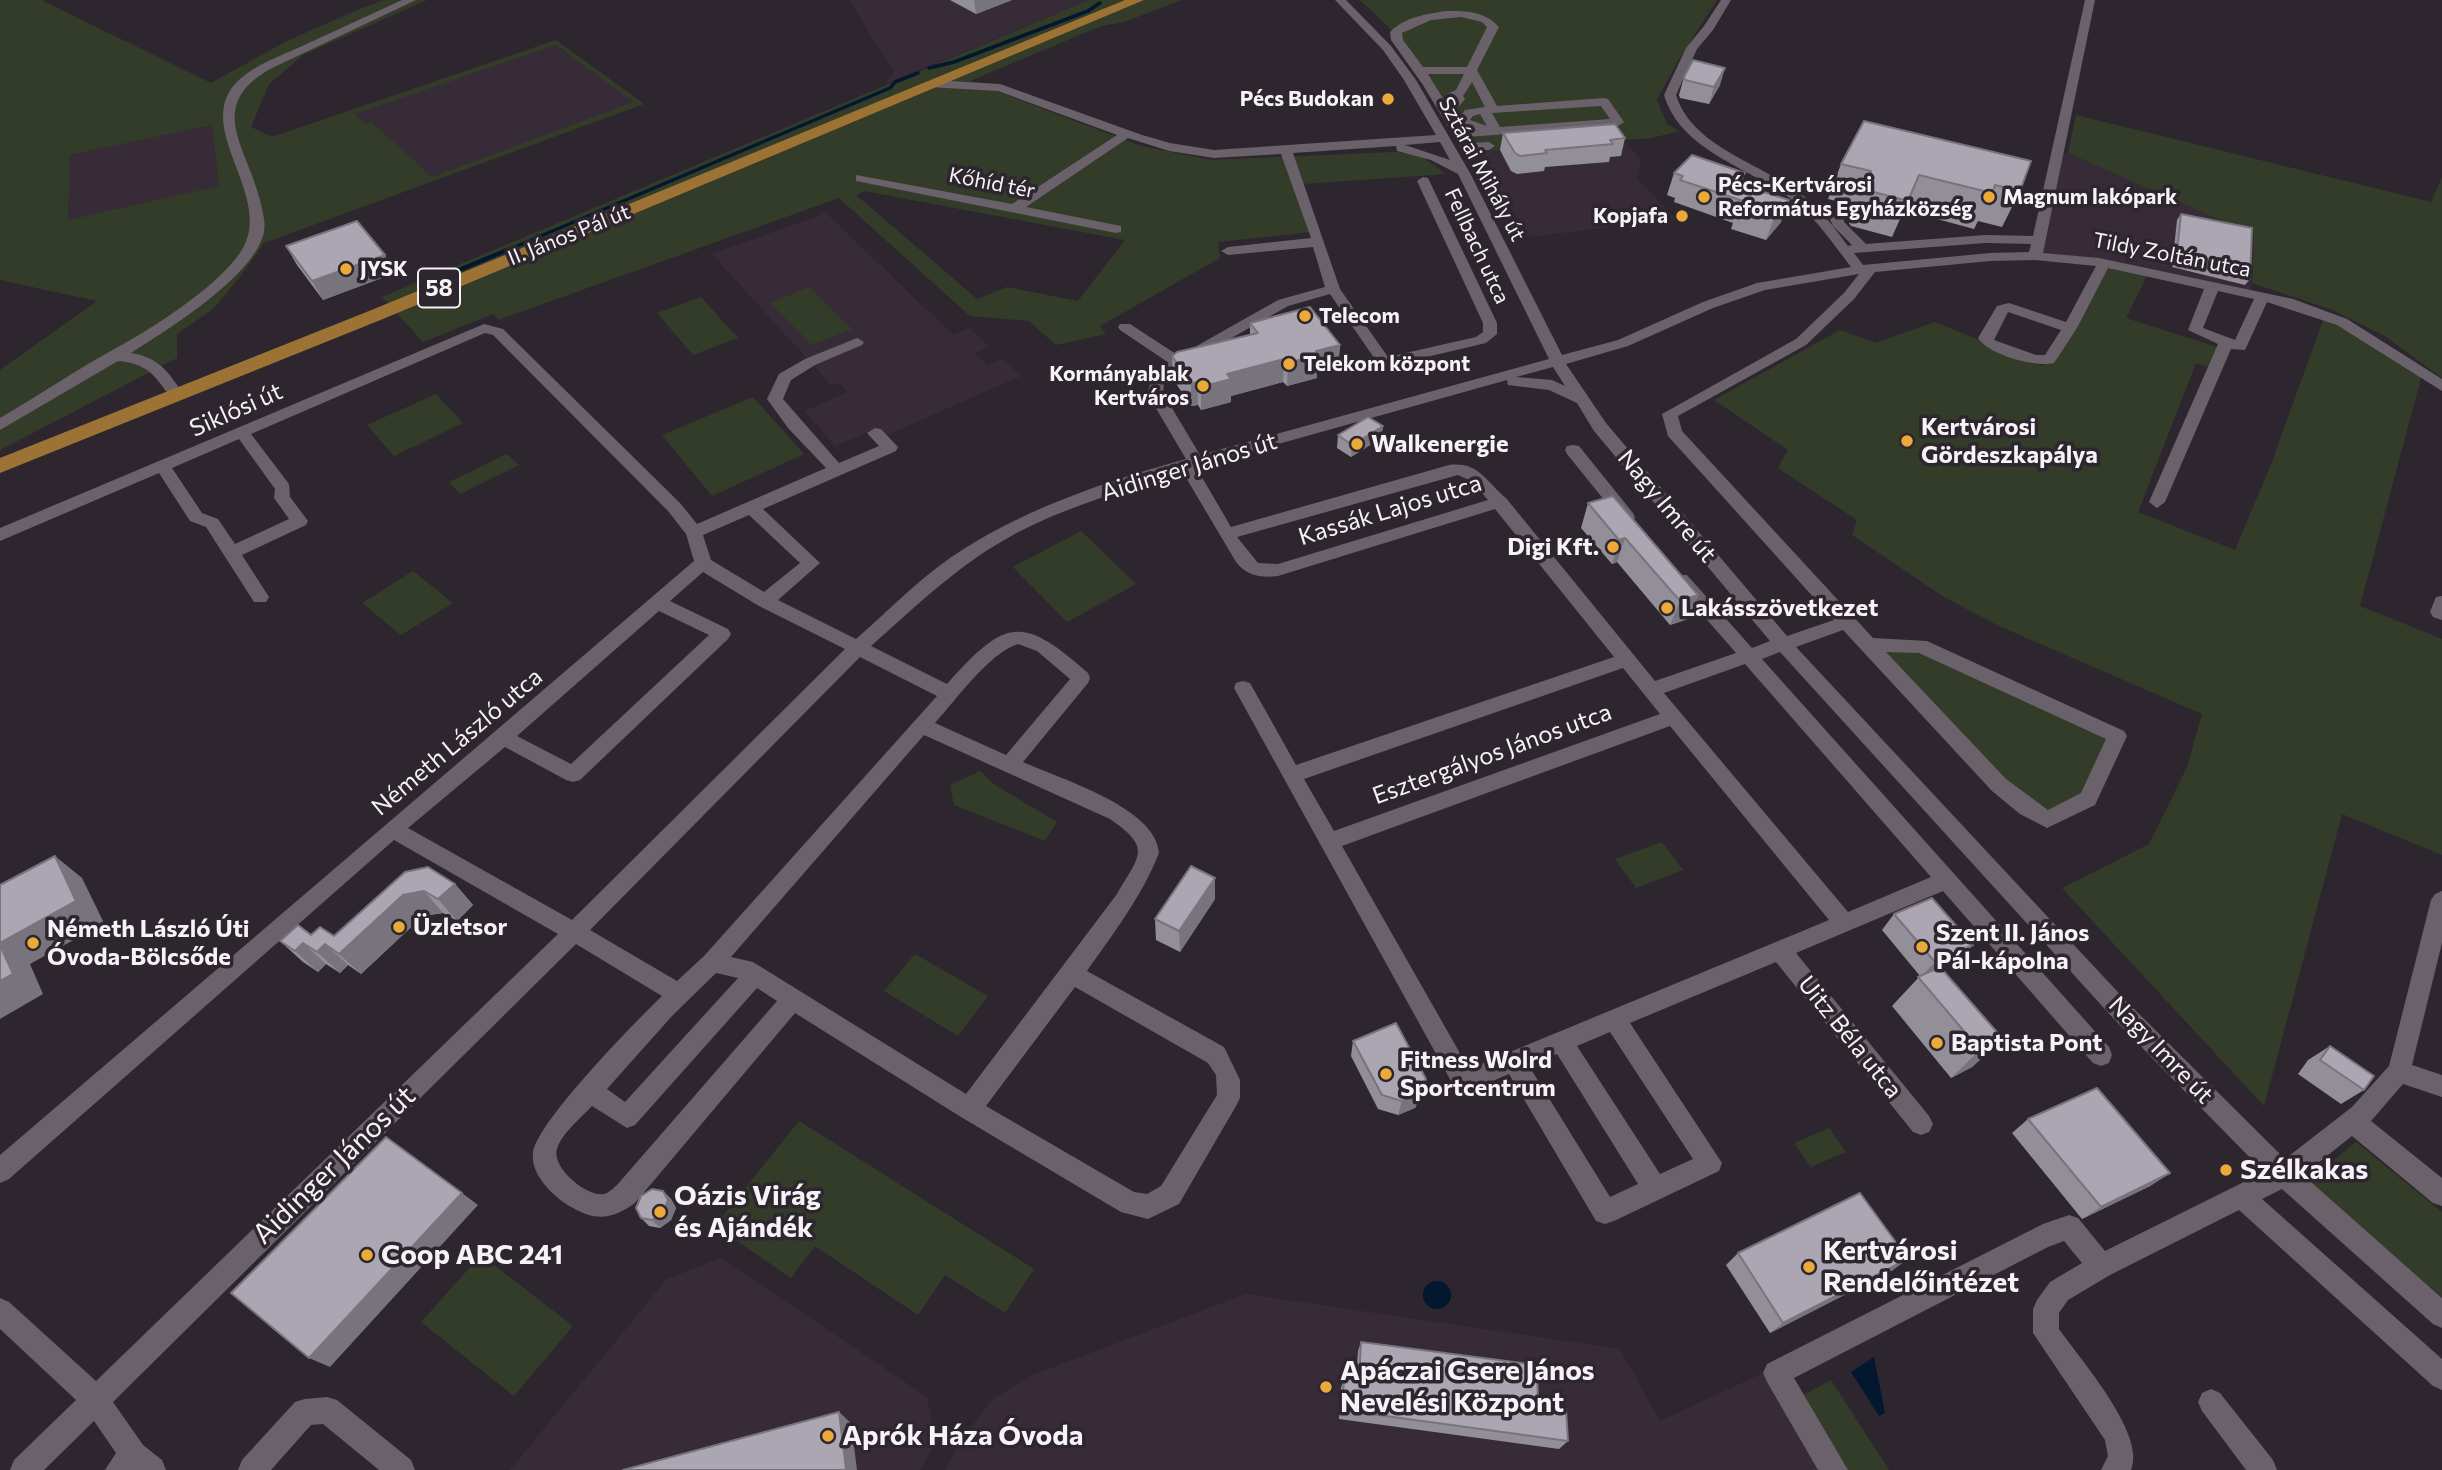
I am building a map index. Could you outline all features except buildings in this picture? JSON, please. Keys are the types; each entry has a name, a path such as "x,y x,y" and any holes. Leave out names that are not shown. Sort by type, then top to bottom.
{"main road":[{"name":"II. János Pál út","path":"0,466 1137,0"}],"street":[{"path":"0,425 192,305 226,277 254,243 257,230 254,204 227,119 232,93 243,81 266,67 411,0"},
{"name":"Sztárai Mihály út","path":"1332,0 1344,4 1387,48 1451,136 1464,173 1503,256 1539,320 1558,363"},
{"path":"1726,0 1709,28 1692,48 1670,95 1670,102 1682,119 1713,147 1802,202 1844,250 1866,269 1849,296 1801,342 1688,403 1670,414 1670,420 1683,444 1846,622 1999,785 2026,808 2047,820 2088,799 2117,736 1921,646 1869,645"},
{"path":"2035,257 2090,0"},
{"path":"1451,136 1454,118 1458,96 1493,27 1491,23 1478,18 1442,14 1414,20 1396,32 1397,40 1454,118 1480,130 1496,131"},
{"path":"1471,70 1496,131"},
{"path":"1420,71 1471,70"},
{"path":"1429,84 1489,110"},
{"path":"933,85 1000,88 1126,134 1194,152 1228,154 1366,145 1496,131 1618,122 1604,102 1502,107 1473,111 1454,118"},
{"path":"1439,99 1458,96"},
{"path":"1528,129 1562,106"},
{"path":"1524,108 1583,125"},
{"path":"1014,209 1126,134"},
{"path":"1451,136 1466,147 1489,145"},
{"path":"1366,145 1421,152 1443,160 1464,173"},
{"name":"Fellbach utca","path":"1286,151 1333,289 1384,362 1481,340 1490,334 1490,323 1423,181"},
{"name":"Kőhíd tér","path":"861,178 1116,229"},
{"path":"1838,210 1835,215 1838,223 1863,249"},
{"path":"1844,250 1985,239 2039,240"},
{"path":"1228,251 1304,242 1319,243"},
{"name":"Tildy Zoltán utca","path":"1558,363 1623,343 1708,305 1762,286 1866,269 1990,257 2035,257 2104,263 2288,302 2342,321 2442,386"},
{"path":"2070,328 2009,307 2002,309 1985,338 1988,343 2042,362 2049,360 2070,328 2104,263"},
{"path":"2213,285 2195,330 2241,347 2262,296"},
{"path":"1191,462 1155,393 1157,382 1179,362 1283,303 1333,289"},
{"path":"1331,316 1349,311"},
{"path":"1125,327 1179,362"},
{"path":"1341,331 1359,327"},
{"name":"Siklósi út","path":"0,536 474,331 490,329 498,332 674,507 694,532"},
{"path":"837,470 793,424 775,399 784,377 810,362 857,342"},
{"path":"2157,502 2226,342"},
{"path":"1353,349 1372,345"},
{"path":"112,356 138,358 158,366 175,394"},
{"name":"Aidinger János út","path":"24,1470 574,932 857,648 954,564 1001,534 1063,506 1191,462 1558,363"},
{"name":"Nagy Imre út","path":"1558,363 1579,398 1783,644 2121,1011 2284,1175 2442,1315"},
{"path":"1487,382 1552,385 1579,398"},
{"path":"232,553 300,521 282,498 283,488 242,432"},
{"path":"875,433 890,447 694,532 703,563 765,601 950,694"},
{"name":"Nagy Imre út","path":"1573,450 1641,533"},
{"name":"Kassák Lajos utca","path":"1191,462 1227,534 1248,566 1261,573 1279,570 1500,502 1470,471 1457,469 1227,534"},
{"path":"163,467 196,517 212,523 260,597"},
{"path":"1500,502 1626,660 1843,922"},
{"path":"751,507 811,563 765,601"},
{"name":"Németh László utca","path":"0,1171 392,829 503,737 703,563"},
{"name":"Nagy Imre út","path":"1667,563 2101,1055"},
{"path":"2442,601 2442,613"},
{"path":"503,737 573,774 722,634 656,602"},
{"path":"1651,690 1846,622"},
{"path":"793,999 626,1194 609,1206 593,1207 555,1181 545,1162 545,1149 590,1091 677,993 712,963 950,694 995,647 1015,636 1028,636 1043,644 1081,678 1010,764"},
{"name":"Esztergályos János utca","path":"1291,775 1626,660"},
{"path":"1243,688 1329,842"},
{"name":"Esztergályos János utca","path":"1329,842 1673,717"},
{"path":"922,726 1117,813 1138,828 1146,840 1149,854 1139,878 970,1109"},
{"path":"392,829 677,993"},
{"name":"Uitz Béla utca","path":"1329,842 1464,1082 1945,881"},
{"path":"2115,1470 2122,1459 2117,1435 2046,1333 2046,1309 2059,1291 2101,1266 2284,1175 2354,1122 2399,1072 2442,900"},
{"name":"Uitz Béla utca","path":"1779,950 1921,1124"},
{"path":"712,963 735,966 755,975 970,1109 1130,1203 1149,1207 1170,1195 1228,1098 1231,1083 1227,1070 1216,1055 1070,973"},
{"path":"590,1091 627,1117 755,975"},
{"path":"1514,1062 1605,1212 1710,1163 1615,1020"},
{"path":"1562,1042 1655,1189"},
{"path":"2399,1072 2442,1086"},
{"path":"2354,1122 2442,1194"},
{"path":"2241,1196 2442,1377"},
{"path":"1834,1470 1776,1373 2043,1236 2069,1227 2101,1266"},
{"path":"0,1311 95,1398 135,1465"},
{"path":"2211,1402 2263,1470"},
{"path":"252,1470 305,1412 327,1410 401,1470"}],"shaded area":[{"path":"849,0 1089,0 883,85 894,72"},
{"path":"556,45 634,102 432,177 372,122 365,124 354,114"},
{"path":"212,125 219,187 68,220 69,155"},
{"path":"1624,140 1641,160 1637,179 1676,219 1529,237 1475,152"},
{"path":"2068,153 2254,235 2251,294 2149,271 2035,256 2057,154"},
{"path":"826,213 953,335 969,328 989,347 975,353 987,365 1002,359 1021,376 887,435 879,427 835,446 805,411 848,392 839,383 832,386 712,254"},
{"path":"721,1258 927,1397 936,1442 920,1470 510,1470 667,1279"},
{"name":"Apáczai Csere János Nevelési Központ","path":"1246,1294 1620,1349 1660,1421 1763,1373 1821,1470 945,1470 963,1437 993,1399 1030,1376"}],"green space":[{"path":"0,0 41,0 211,83 287,41 355,11 384,0 427,0 303,55 269,84 251,127 272,137 556,40 644,104 264,243 213,309 177,334 177,358 0,450 0,370 97,301 0,280","holes":["556,45 633,102 432,177 372,122 365,124 355,114","212,125 219,186 68,220 70,155"]},
{"path":"1089,0 1181,0 1124,22 1101,26 970,81 1141,146 1211,160 1395,152 1421,156 1446,174 1303,184 1320,231 1218,242 1220,258 1100,326 1106,334 1056,345 1029,321 970,316 839,198 498,320 493,314 423,342 382,297","holes":["864,191 1125,240 1078,301 1007,287 977,299 856,195"]},
{"path":"1359,0 1717,0 1657,100 1667,124 1679,131 1652,138 1475,152 1409,51"},
{"path":"2076,115 2431,202 2442,177 2442,378 2385,336 2330,309 2252,283 2254,235 2068,153"},
{"path":"2104,263 2149,271 2126,318 2223,349 2215,369 2196,363 2138,512 2235,550 2272,462 2324,317 2409,365 2421,378 2360,606 2442,639 2442,855 2342,814 2264,1106 2062,888 2149,844 2187,767 2202,714 1999,626 1944,597 1852,535 1857,520 1778,468 1788,450 1714,400 1840,330 1875,343 1935,322 2043,366"},
{"path":"809,287 852,329 812,345 770,303"},
{"path":"701,297 738,338 693,355 657,313"},
{"path":"436,394 463,423 394,456 367,425"},
{"path":"753,397 804,454 712,496 662,435"},
{"path":"507,454 519,465 460,494 449,482"},
{"path":"1081,531 1136,584 1067,622 1013,567"},
{"path":"413,571 453,603 401,635 362,603"},
{"path":"1872,646 1921,647 2114,737 2086,798 2047,818 2027,807"},
{"path":"980,771 995,785 1057,822 1045,841 954,805 950,785"},
{"path":"1662,842 1683,870 1636,888 1615,859"},
{"path":"915,954 988,996 958,1036 884,991"},
{"path":"799,1121 1034,1269 1005,1313 945,1275 918,1315 815,1246 791,1278 715,1226"},
{"path":"1829,1128 1846,1152 1811,1167 1794,1143"},
{"path":"2356,1142 2442,1212 2442,1297 2308,1181"},
{"path":"481,1255 573,1326 514,1396 421,1322"},
{"path":"1831,1380 1889,1470 1843,1470 1798,1398"}],"water":[{"path":"1437,1281 1447,1285 1451,1295 1447,1305 1437,1309 1427,1305 1423,1295 1427,1285"},
{"path":"1874,1357 1885,1413 1879,1416 1851,1372"}],"waterway":[{"path":"929,68 954,62 1088,11 1100,3"},
{"path":"503,252 890,88 895,82 918,73"},
{"path":"457,271 507,250"}],"place":[{"name":"Pécs Budokan","path":"1388,99"},
{"name":"Pécs-Kertvárosi Református Egyházközség","path":"1704,197"},
{"name":"Magnum lakópark","path":"1989,197"},
{"name":"Kopjafa","path":"1682,216"},
{"name":"JYSK","path":"346,269"},
{"name":"Telecom","path":"1305,316"},
{"name":"Telekom központ","path":"1289,364"},
{"name":"Kormányablak Kertváros","path":"1203,386"},
{"name":"Kertvárosi Gördeszkapálya","path":"1907,441"},
{"name":"Walkenergie","path":"1357,444"},
{"name":"Digi Kft.","path":"1613,547"},
{"name":"Lakásszövetkezet","path":"1667,608"},
{"name":"Üzletsor","path":"399,927"},
{"name":"Németh László Úti Óvoda-Bölcsőde","path":"33,943"},
{"name":"Szent II. János Pál-kápolna","path":"1922,947"},
{"name":"Baptista Pont","path":"1937,1043"},
{"name":"Fitness Wolrd Sportcentrum","path":"1386,1074"},
{"name":"Szélkakas","path":"2226,1170"},
{"name":"Oázis Virág és Ajándék","path":"660,1212"},
{"name":"Coop ABC 241","path":"367,1255"},
{"name":"Kertvárosi Rendelőintézet","path":"1809,1267"},
{"name":"Apáczai Csere János Nevelési Központ","path":"1326,1387"},
{"name":"Aprók Háza Óvoda","path":"828,1436"}]}
